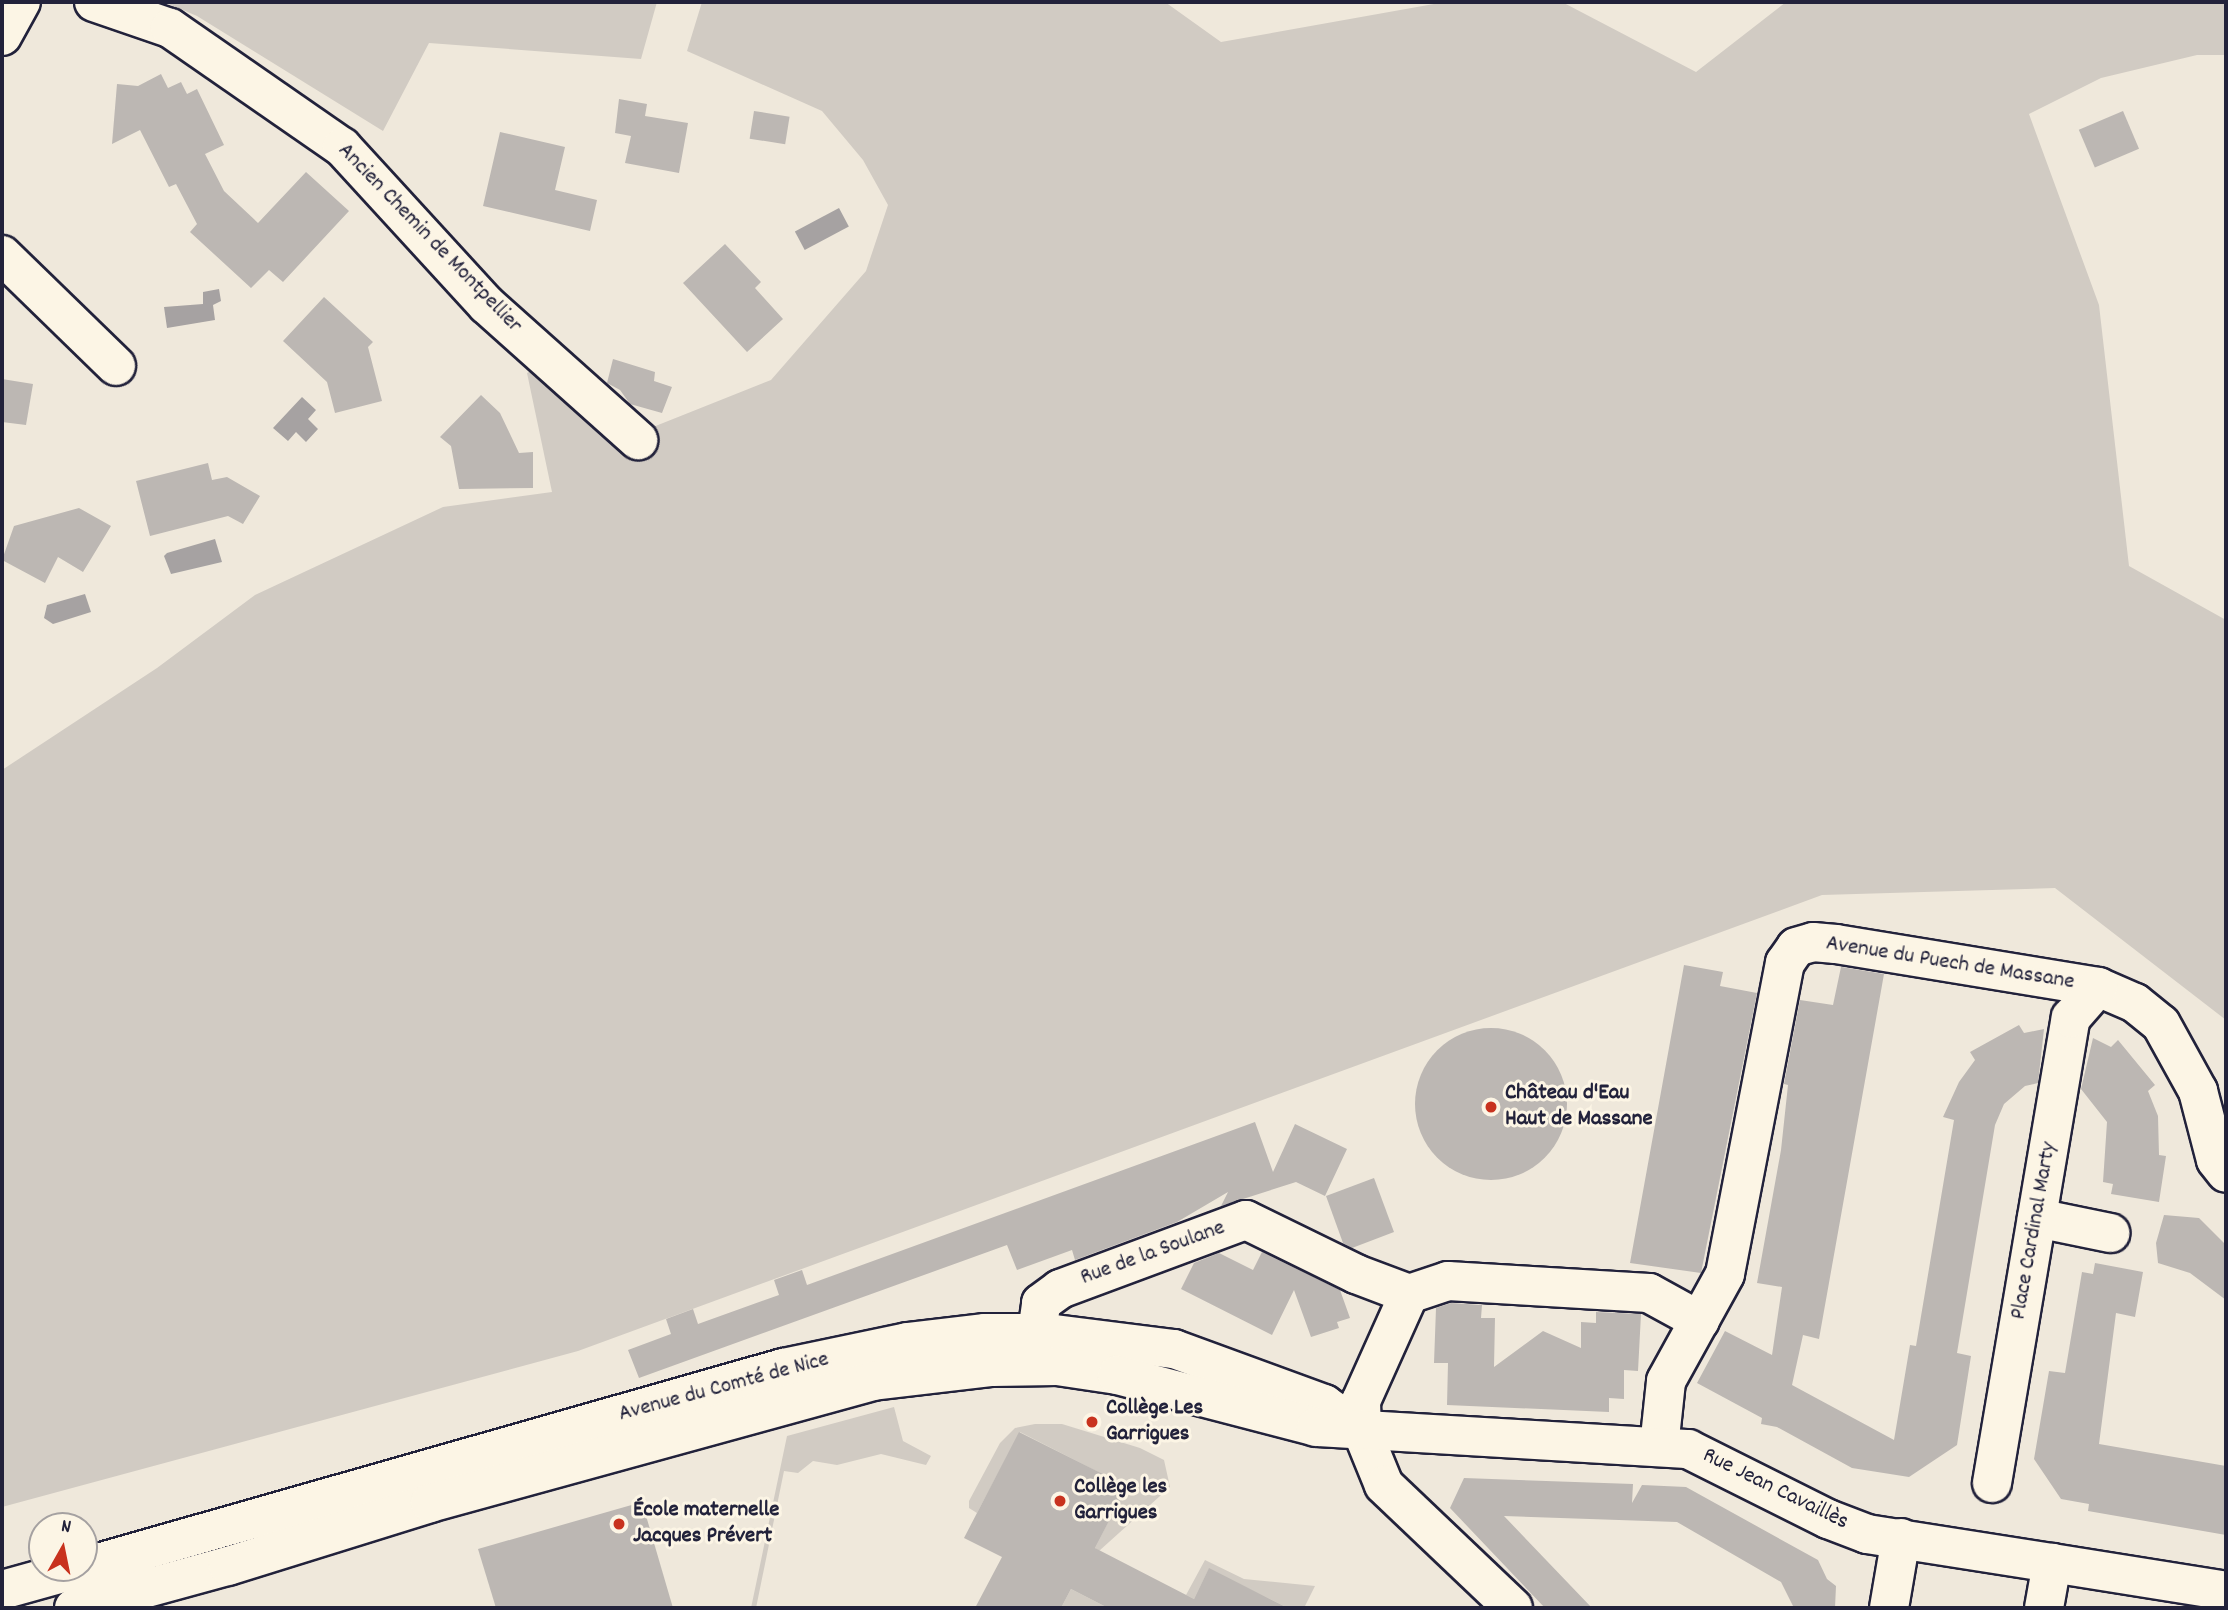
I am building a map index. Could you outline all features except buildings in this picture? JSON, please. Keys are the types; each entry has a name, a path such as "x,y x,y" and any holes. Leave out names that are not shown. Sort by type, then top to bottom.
{"street":[{"path":"2,36 21,2"},
{"name":"Ancien Chemin de Montpellier","path":"94,2 170,28 342,147 488,305 638,440"},
{"path":"2,255 117,366"},
{"name":"Avenue du Puech de Massane","path":"1659,1447 1666,1381 1725,1274 1784,963 1796,947 1813,942 1836,944 2098,987 2135,1003 2161,1024 2198,1091 2216,1160 2226,1173"},
{"name":"Place Cardinal Marty","path":"1992,1483 2071,1018 2098,987"},
{"path":"2037,1218 2110,1233"},
{"name":"Rue de la Soulane","path":"1037,1333 1041,1303 1060,1289 1246,1220 1356,1274 1409,1294"},
{"path":"1513,1608 1384,1485 1362,1431 1361,1401 1409,1294 1448,1282 1649,1293 1700,1321"},
{"name":"Avenue du Comté de Nice","path":"98,1564 783,1368 907,1342 985,1333 1037,1333 1174,1349 1324,1404 1362,1431"},
{"name":"Avenue du Comté de Nice","path":"74,1608 228,1566 430,1503 873,1381 992,1367 1057,1366 1116,1375 1316,1427 1362,1431"},
{"name":"Rue Jean Cavaillès","path":"1362,1431 1688,1449 1828,1519 1867,1534 2226,1591"},
{"path":"1889,1608 1901,1538"},
{"path":"2044,1608 2052,1563"},
{"name":"Avenue du Comté de Nice","path":"2,1590 31,1582"}],"shaded area":[{"path":"164,2 657,2 641,59 429,43 383,131 197,16"},
{"path":"702,2 1165,2 1221,42 1445,2 1562,2 1696,72 1786,2 2226,2 2226,55 2197,55 2101,78 2029,114 2099,305 2129,566 2226,620 2226,1020 2055,888 1822,895 578,1351 2,1507 2,770 157,668 255,595 443,507 552,492 527,373 565,353 648,429 771,380 866,271 888,205 863,160 822,111 687,51"},
{"path":"839,208 849,227 805,250 795,231"},
{"path":"219,289 221,301 213,305 215,320 167,328 164,307 203,304 203,292"},
{"path":"302,397 316,410 308,419 318,429 306,442 296,432 288,441 273,428"},
{"path":"215,539 222,562 171,574 164,556 167,553"},
{"path":"85,594 91,612 53,624 44,618 47,605"},
{"path":"894,1407 903,1441 931,1456 926,1465 881,1454 837,1465 813,1461 798,1473 784,1471 756,1608 751,1608 787,1436"},
{"path":"1035,1424 1062,1424 1140,1448 1164,1460 1170,1487 1099,1551 1095,1548 1126,1486 1020,1432 977,1513 969,1508 969,1501 1000,1443 1015,1428"},
{"path":"1205,1560 1244,1579 1315,1586 1304,1608 1288,1608 1209,1569 1194,1599 1186,1595"},
{"path":"1071,1589 1108,1608 1061,1608"}],"place":[{"name":"Château d'Eau Haut de Massane","path":"1491,1107"},
{"name":"Collège Les Garrigues","path":"1092,1422"},
{"name":"Collège les Garrigues","path":"1060,1501"},
{"name":"École maternelle Jacques Prévert","path":"619,1524"}]}
